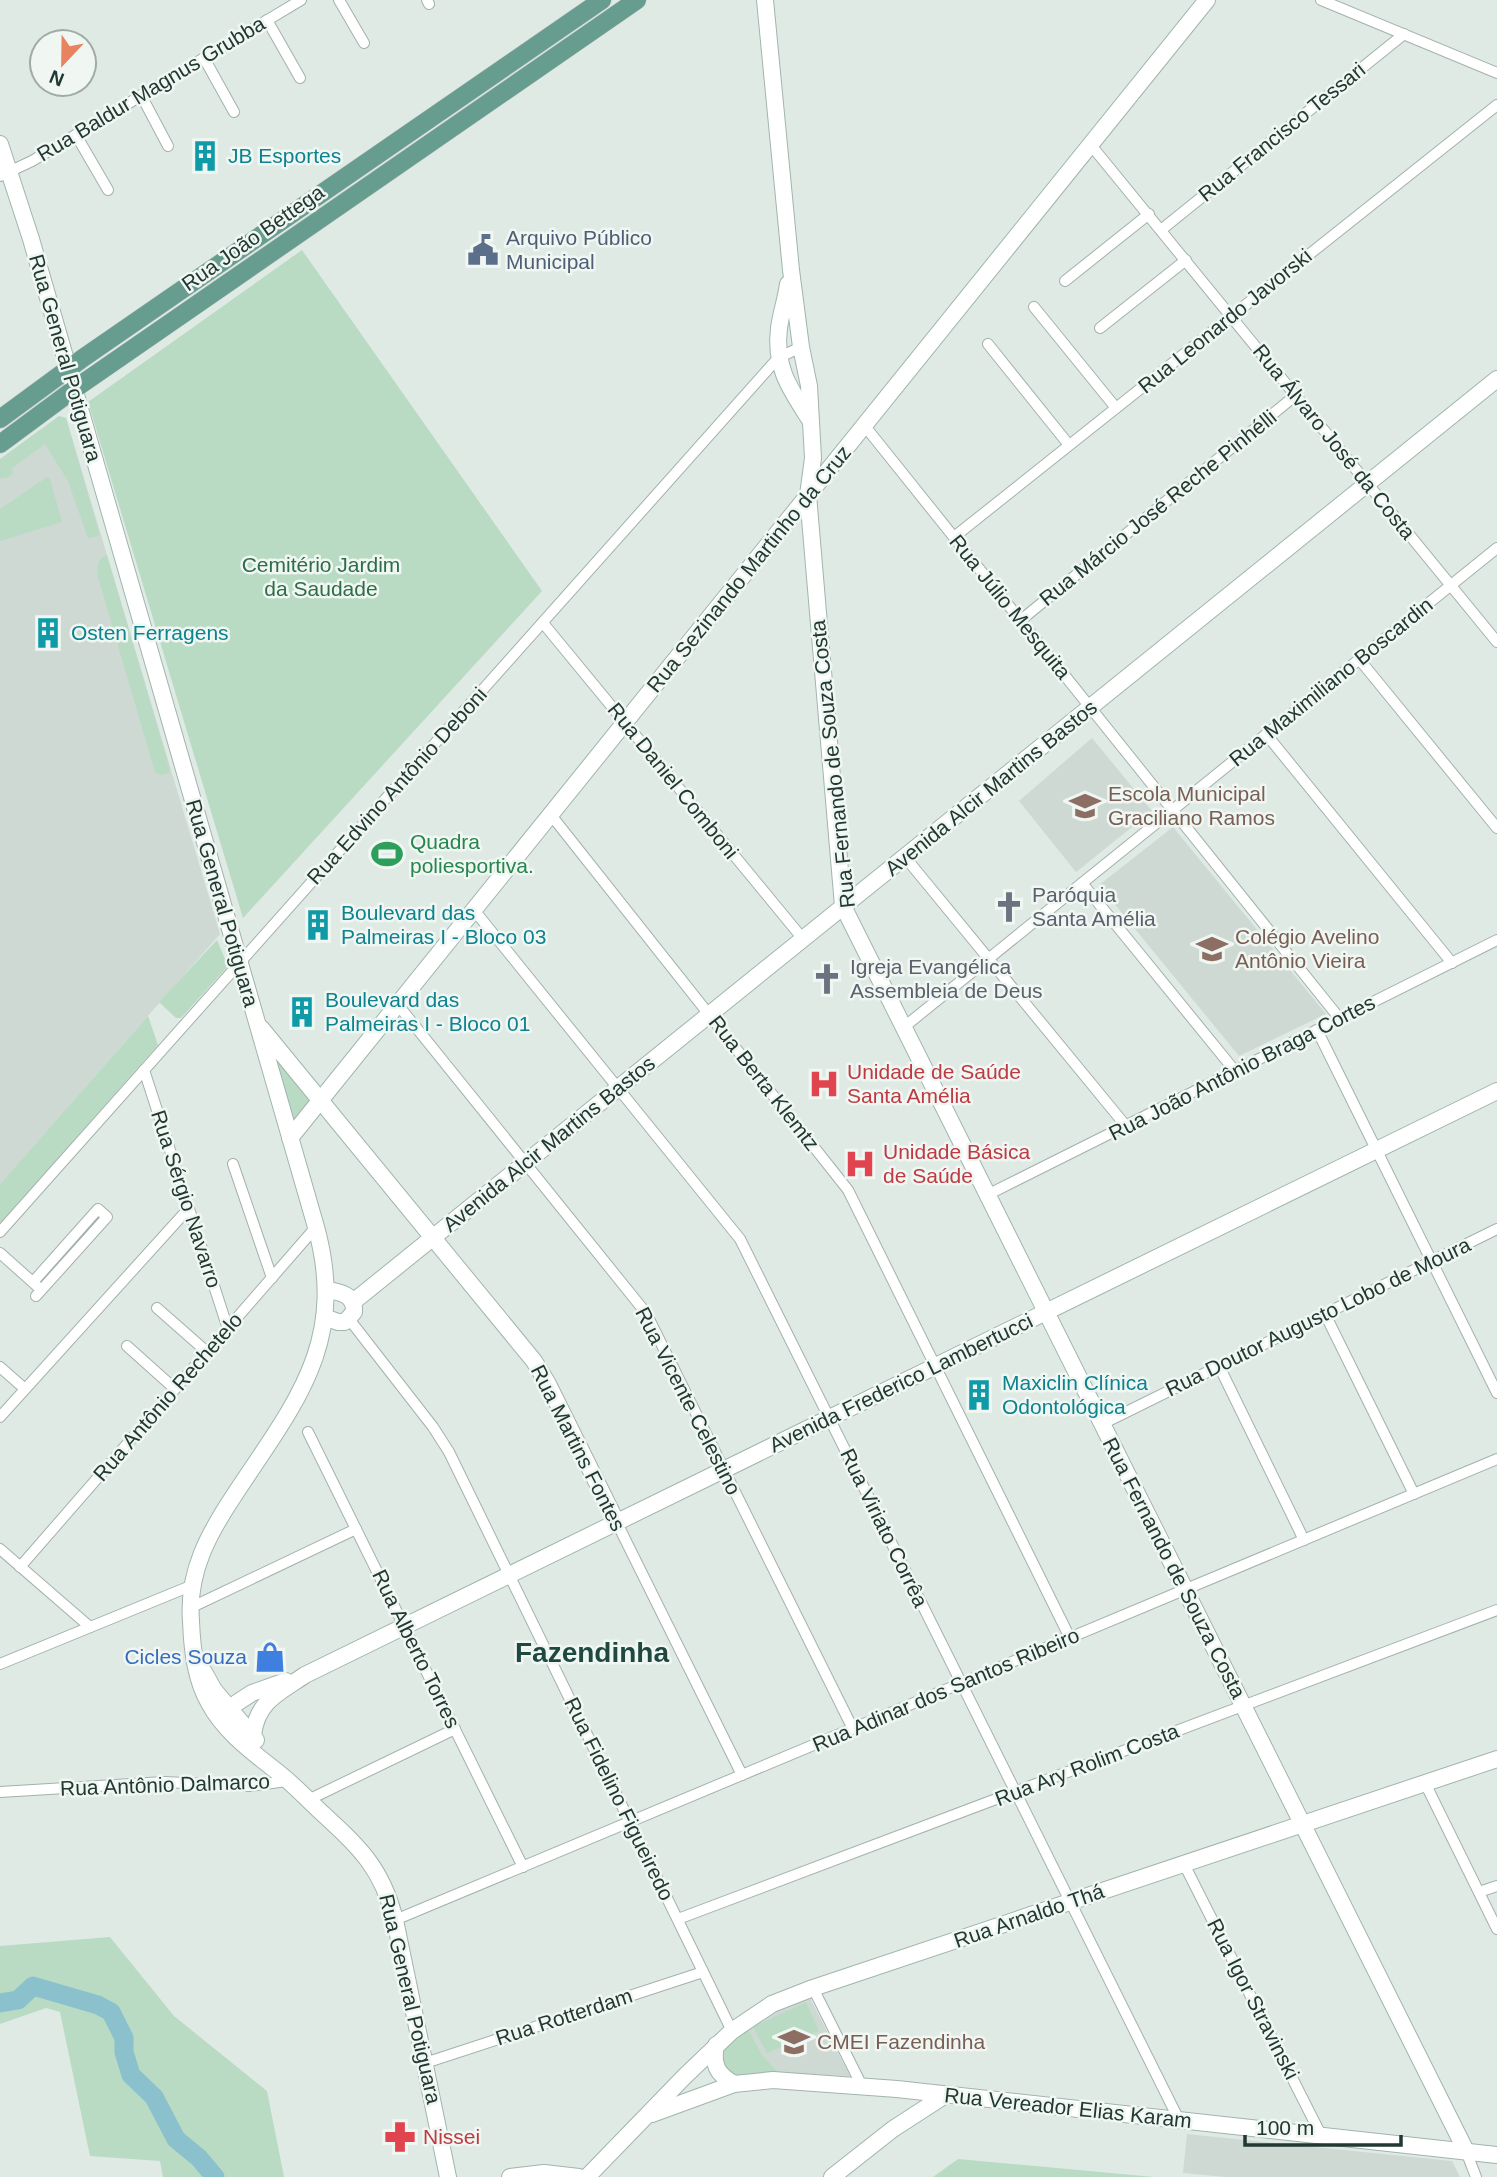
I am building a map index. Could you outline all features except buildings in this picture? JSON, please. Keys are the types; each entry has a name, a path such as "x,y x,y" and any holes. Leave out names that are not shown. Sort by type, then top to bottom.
{"main road":[{"name":"Rua João Bettega","path":"0,419 68,369 602,0"},
{"name":"Rua João Bettega","path":"0,444 637,0"},
{"path":"407,135 419,151"},
{"path":"389,148 400,164"}],"street":[{"name":"Rua Baldur Magnus Grubba","path":"5,173 33,161 301,0"},
{"path":"339,0 364,43"},
{"name":"Rua Fernando de Souza Costa","path":"765,0 792,270 801,347 809,386 813,458 808,495 843,906 1466,2151 1476,2177"},
{"name":"Rua Sezinando Martinho da Cruz","path":"290,1138 1207,0"},
{"path":"1321,0 1497,73"},
{"path":"267,20 300,78"},
{"name":"Rua Francisco Tessari","path":"1161,230 1404,34"},
{"path":"204,58 233,112"},
{"path":"142,95 169,146"},
{"name":"Rua Leonardo Javorski","path":"954,537 1497,105"},
{"path":"76,135 108,190"},
{"name":"Rua General Potiguara","path":"0,144 5,173 24,215 324,1258 327,1290 318,1350 300,1392 212,1530 199,1558 190,1608 198,1676 208,1703 236,1738 285,1778 347,1836 371,1862 386,1888 448,2177"},
{"name":"Rua Álvaro José da Costa","path":"1090,144 1497,642"},
{"path":"1065,281 1149,215"},
{"path":"1100,328 1186,260"},
{"name":"Rua Fernando de Souza Costa","path":"792,270 779,326 778,358 786,382 811,422"},
{"path":"1034,307 1116,408"},
{"path":"988,344 1069,445"},
{"name":"Rua Edvino Antônio Deboni","path":"0,1232 778,358 801,347"},
{"name":"Avenida Alcir Martins Bastos","path":"353,1302 1497,379"},
{"name":"Rua Márcio José Reche Pinhélli","path":"1021,620 1296,395"},
{"name":"Rua Júlio Mesquita","path":"864,425 1340,1019"},
{"name":"Rua Maximiliano Boscardin","path":"904,1027 1497,548"},
{"name":"Rua Daniel Comboni","path":"542,623 803,939"},
{"path":"1359,659 1497,828"},
{"path":"1266,734 1452,963"},
{"name":"Rua Berta Klemtz","path":"551,815 848,1190 1070,1638"},
{"path":"905,857 1126,1126"},
{"path":"1082,883 1235,1071"},
{"name":"Rua Viriato Corrêa","path":"474,910 740,1239 1180,2120"},
{"name":"Rua João Antônio Braga Cortes","path":"988,1195 1497,940"},
{"name":"Rua Vicente Celestino","path":"398,1005 643,1308 853,1729"},
{"name":"Rua Martins Fontes","path":"257,1023 534,1361 548,1384 742,1775"},
{"path":"1318,1030 1497,1392"},
{"name":"Rua Sérgio Navarro","path":"144,1070 228,1329"},
{"name":"Avenida Frederico Lambertucci","path":"229,1708 252,1693 305,1675 405,1627 1497,1091"},
{"path":"233,1164 272,1278"},
{"path":"0,1417 189,1208"},
{"path":"98,1209 107,1217 37,1289 98,1209"},
{"name":"Rua Antônio Rechetelo","path":"20,1567 316,1227"},
{"name":"Rua Doutor Augusto Lobo de Moura","path":"1102,1424 1497,1229"},
{"path":"0,1253 37,1289"},
{"path":"324,1317 338,1322 349,1319 354,1312 353,1302 346,1295 327,1290"},
{"path":"157,1308 207,1352"},
{"path":"1325,1314 1414,1494"},
{"name":"Rua Fidelino Figueiredo","path":"349,1319 439,1436 733,2031"},
{"path":"127,1346 175,1389"},
{"path":"1219,1366 1304,1540"},
{"path":"0,1367 25,1390"},
{"name":"Rua Alberto Torres","path":"308,1432 523,1867"},
{"name":"Rua Adinar dos Santos Ribeiro","path":"395,1920 1497,1459"},
{"path":"190,1608 356,1529"},
{"path":"0,1549 90,1627"},
{"path":"0,1664 193,1584"},
{"name":"Rua Ary Rolim Costa","path":"678,1919 1497,1611"},
{"name":"Rua General Potiguara","path":"194,1645 210,1682 285,1778"},
{"name":"Avenida Frederico Lambertucci","path":"253,1735 262,1707 305,1675"},
{"path":"229,1708 236,1738"},
{"path":"308,1800 455,1729"},
{"name":"Rua Arnaldo Thá","path":"587,2177 716,2045 772,2004 1497,1759"},
{"name":"Rua Antônio Dalmarco","path":"0,1792 164,1782 249,1786 285,1778"},
{"path":"1425,1783 1497,1929"},
{"name":"Rua Igor Stravinski","path":"1184,1864 1321,2135"},
{"path":"1479,1892 1497,1886"},
{"name":"Rua Rotterdam","path":"425,2063 704,1972"},
{"path":"813,1988 862,2086"},
{"path":"716,2045 716,2068 734,2084"},
{"name":"Rua Vereador Elias Karam","path":"645,2117 734,2084 766,2080 947,2094 1497,2155"},
{"path":"893,2129 906,2108 904,2095 897,2089"},
{"path":"832,2177 893,2129 947,2094"},
{"path":"605,2177 610,2153"},
{"path":"510,2177 544,2174 579,2177"}],"shaded area":[{"path":"60,418 67,421 220,934 0,1184 0,462"},
{"name":"Escola Municipal Graciliano Ramos","path":"1092,738 1152,811 1076,872 1019,801"},
{"name":"Colégio Avelino Antônio Vieira","path":"1173,827 1326,1014 1239,1056 1099,885"},
{"name":"CMEI Fazendinha","path":"810,1998 850,2076 779,2073 763,2056 748,2028 774,2011"},
{"path":"1187,2134 1452,2161 1460,2177 1226,2177 1183,2173"}],"green space":[{"name":"Cemitério Jardim da Saudade","path":"302,250 542,591 243,918 88,402"},
{"path":"59,416 66,418 100,536 88,538 68,481 45,444 12,468 13,473 10,476 0,478 0,459"},
{"path":"47,477 50,479 62,522 0,541 0,509"},
{"path":"107,555 170,773 161,775 155,772 98,577 98,564"},
{"path":"217,940 228,966 181,1018 176,1018 159,1002"},
{"path":"148,1016 158,1045 0,1224 0,1184"},
{"path":"276,1058 311,1100 293,1122"},
{"path":"110,1937 174,2016 267,2091 284,2177 163,2177 160,2161 90,2156 60,2012 46,2008 0,2024 0,1946"},
{"path":"806,2002 819,2031 767,2053 753,2027"},
{"path":"748,2028 763,2056 779,2073 739,2078 727,2073 720,2054"},
{"path":"958,2159 1154,2177 933,2177"}],"waterway":[{"path":"0,2003 18,2000 33,1986 98,2005 111,2012 124,2038 124,2052 131,2075 154,2097 176,2139 199,2158 215,2177"}],"place":[{"name":"JB Esportes","path":"205,156"},
{"name":"Arquivo Público Municipal","path":"483,250"},
{"name":"Osten Ferragens","path":"48,633"},
{"name":"Escola Municipal Graciliano Ramos","path":"1085,806"},
{"name":"Quadra poliesportiva.","path":"387,854"},
{"name":"Paróquia Santa Amélia","path":"1009,907"},
{"name":"Boulevard das Palmeiras I - Bloco 03","path":"318,925"},
{"name":"Colégio Avelino Antônio Vieira","path":"1212,949"},
{"name":"Igreja Evangélica Assembleia de Deus","path":"827,979"},
{"name":"Boulevard das Palmeiras I - Bloco 01","path":"302,1012"},
{"name":"Unidade de Saúde Santa Amélia","path":"824,1084"},
{"name":"Unidade Básica de Saúde","path":"860,1164"},
{"name":"Maxiclin Clínica Odontológica","path":"979,1395"},
{"name":"Cicles Souza","path":"270,1657"},
{"name":"CMEI Fazendinha","path":"794,2042"},
{"name":"Nissei","path":"400,2137"}],"district":[{"name":"Fazendinha","path":"592,1652"}]}
